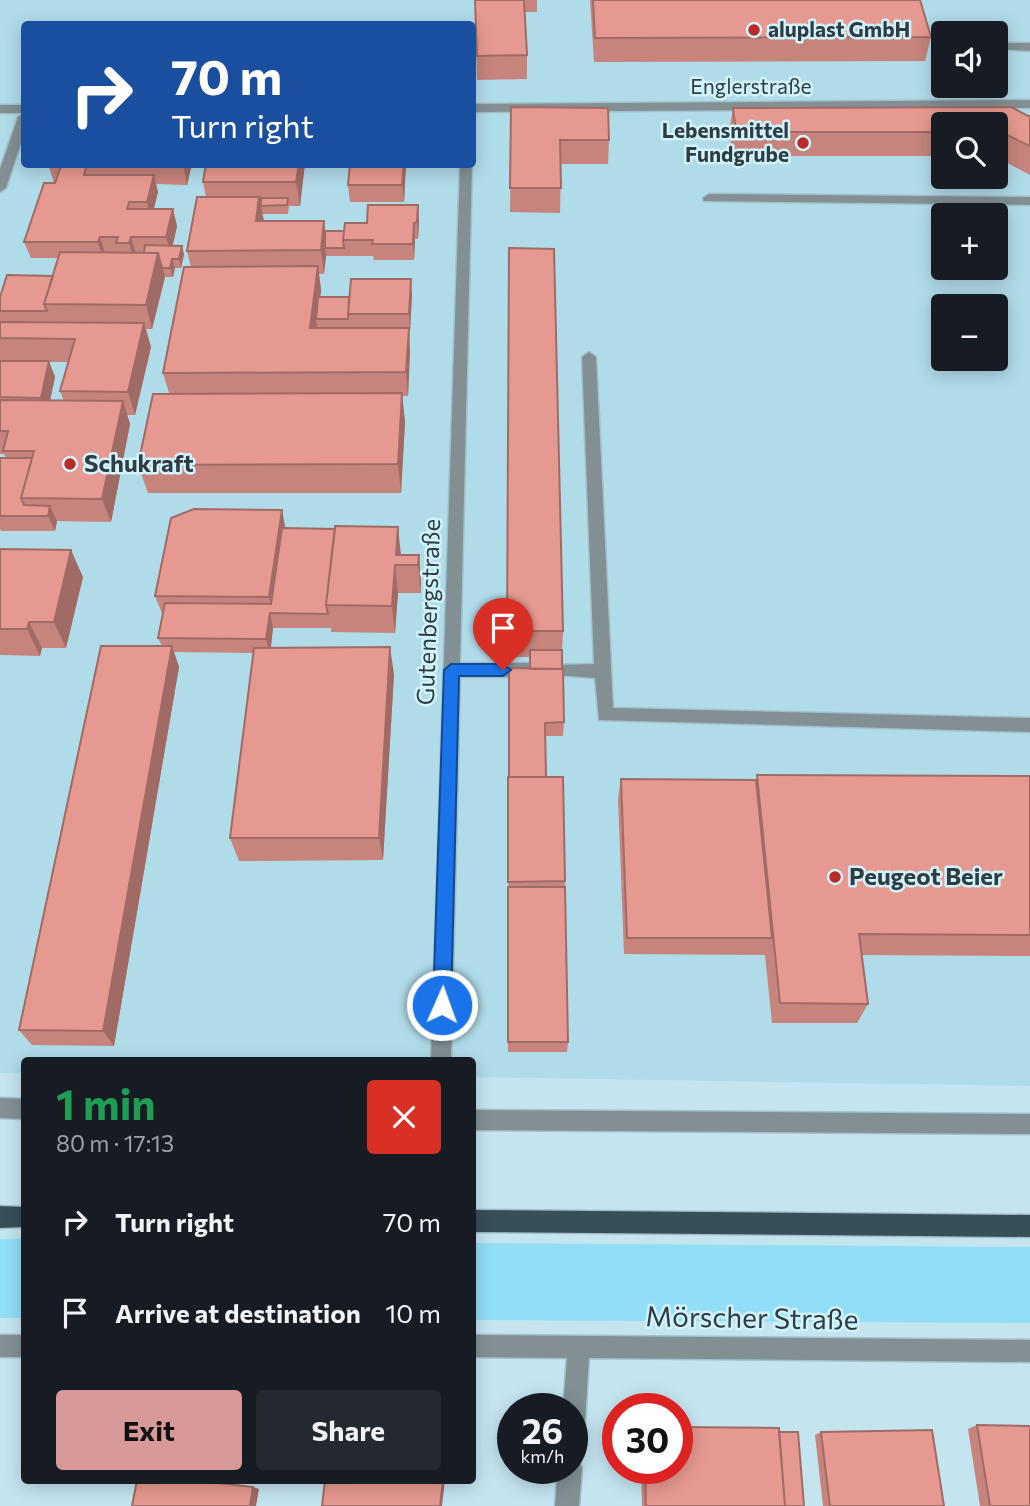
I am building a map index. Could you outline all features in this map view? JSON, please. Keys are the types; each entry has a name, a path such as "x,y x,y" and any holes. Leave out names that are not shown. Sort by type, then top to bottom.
{"main road":[{"path":"0,1217 21,1217"},
{"path":"476,1221 1030,1226"}],"street":[{"path":"1008,47 1030,47"},
{"name":"Englerstraße","path":"476,108 1030,104"},
{"path":"0,109 21,109"},
{"path":"0,188 21,126"},
{"name":"Gutenbergstraße","path":"440,1057 466,168"},
{"path":"709,198 1029,204"},
{"path":"589,357 605,715 1030,724"},
{"path":"451,670 529,670"},
{"path":"562,670 604,671"},
{"path":"0,1108 21,1109"},
{"path":"476,1120 1030,1124"},
{"path":"0,1346 21,1346"},
{"name":"Mörscher Straße","path":"476,1346 1030,1351"},
{"path":"575,1393 579,1346"},
{"path":"567,1506 569,1484"}],"shaded area":[{"path":"0,0 1030,0 1030,1086 476,1077 476,1057 21,1057 21,1073 0,1073"},
{"path":"0,1239 21,1239 21,1318 0,1318"},
{"path":"476,1243 1030,1247 1030,1323 476,1320"}],"building":[{"path":"475,0 524,0 527,55 477,56"},
{"path":"593,0 920,0 931,37 595,38"},
{"path":"511,107 608,108 609,140 560,140 561,188 510,188"},
{"path":"1011,107 1030,117 1030,146 1008,135 1008,112 931,112 931,132 736,132 733,108"},
{"path":"60,168 86,168 84,175 154,175 147,202 129,202 127,209 173,209 166,237 131,237 129,243 116,243 118,237 100,237 98,242 24,242 44,183 55,183"},
{"path":"205,168 298,168 296,182 203,182"},
{"path":"350,168 404,168 402,185 348,185"},
{"path":"197,197 259,197 256,221 324,221 321,250 187,251"},
{"path":"261,198 288,198 287,205 261,206"},
{"path":"368,205 418,205 413,244 372,244 373,240 343,240 345,223 367,223"},
{"path":"325,231 344,231 344,248 325,248"},
{"path":"145,245 182,246 179,259 172,259 170,268 162,268 158,253 144,253"},
{"path":"509,248 554,249 563,631 507,631"},
{"path":"60,252 158,253 146,305 44,304"},
{"path":"318,266 310,328 409,328 406,372 163,373 184,267"},
{"path":"7,275 53,276 44,304 47,311 0,311 0,297"},
{"path":"351,279 411,279 409,314 348,314"},
{"path":"318,297 349,297 348,319 316,319"},
{"path":"0,322 144,323 128,392 60,391 75,339 0,338"},
{"path":"0,361 49,361 41,398 0,397"},
{"path":"402,393 398,464 138,465 153,394"},
{"name":"Schukraft","path":"0,400 123,401 102,499 21,498 34,451 3,451 8,431 0,431"},
{"path":"0,458 32,458 21,498 24,505 50,506 48,516 0,516"},
{"path":"194,509 282,510 269,597 155,596 171,518"},
{"path":"335,526 398,527 396,555 419,555 418,565 395,565 392,606 326,605"},
{"path":"282,528 335,529 326,605 328,614 270,613 266,639 158,638 165,603 271,604"},
{"path":"0,549 71,550 54,622 29,622 27,629 0,629"},
{"path":"101,646 172,646 103,1031 19,1030"},
{"path":"390,647 379,838 230,838 254,648"},
{"path":"530,650 562,650 562,669 530,669"},
{"path":"509,668 563,669 564,722 545,723 546,777 509,777"},
{"path":"757,775 1030,776 1030,935 859,934 868,1004 780,1003"},
{"path":"508,777 563,777 565,881 508,882"},
{"path":"621,779 756,780 772,938 627,938"},
{"path":"508,887 565,887 568,1042 508,1042"},
{"path":"977,1425 1030,1426 1030,1506 990,1506"},
{"path":"693,1427 779,1428 785,1506 646,1506 645,1484 693,1484"},
{"path":"932,1430 944,1506 830,1506 821,1432"},
{"path":"779,1432 798,1432 804,1506 785,1506"},
{"path":"136,1484 227,1484 253,1487 250,1506 132,1506"},
{"path":"325,1484 443,1484 440,1506 322,1506"}],"place":[{"name":"aluplast GmbH","path":"754,30"},
{"name":"Lebensmittel Fundgrube","path":"803,143"},
{"name":"Schukraft","path":"70,464"},
{"name":"Peugeot Beier","path":"835,877"}],"route":[{"path":"442,1005 451,670 503,670"}]}
